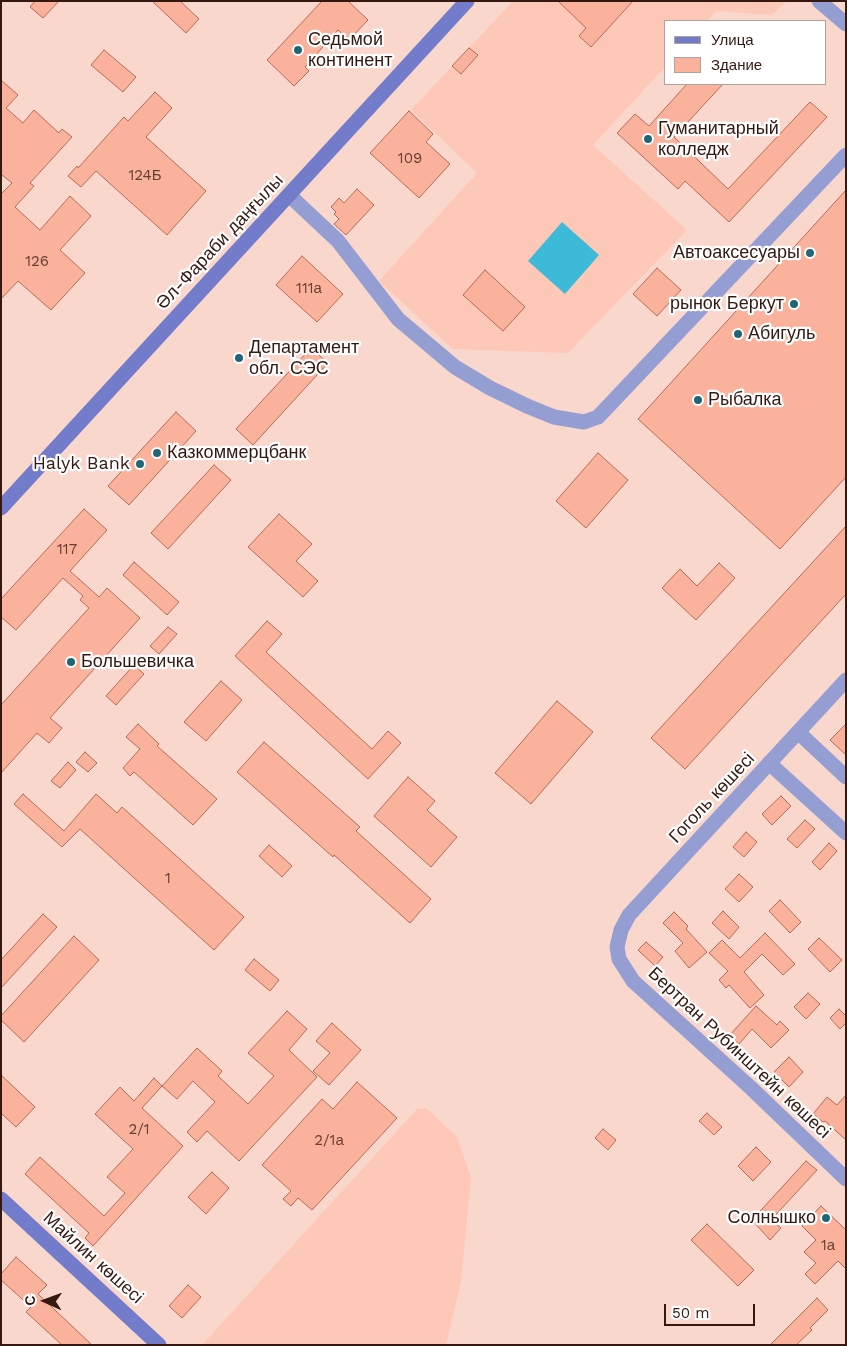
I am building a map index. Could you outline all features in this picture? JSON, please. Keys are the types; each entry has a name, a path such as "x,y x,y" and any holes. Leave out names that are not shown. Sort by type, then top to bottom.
{"main road":[{"name":"Әл-Фараби даңғылы","path":"1,508 467,1"},
{"name":"Майлин көшесі","path":"1,1199 159,1345"}],"street":[{"path":"819,1 846,24"},
{"path":"289,195 338,241 398,319 455,368 527,406 554,417 584,422 598,417 846,156"},
{"name":"Гоголь көшесі","path":"617,947 621,930 629,914 846,680"},
{"path":"798,732 846,777"},
{"path":"769,764 846,833"},
{"name":"Бертран Рубинштейн көшесі","path":"617,947 619,959 633,981 752,1088 846,1179"}],"shaded area":[{"path":"513,1 787,1 772,15 717,11 708,20 664,20 664,68 593,145 687,230 568,353 453,349 379,281 477,173 411,110"},
{"path":"426,1108 457,1137 471,1178 461,1282 446,1345 202,1345 417,1109"}],"water":[{"path":"562,222 599,255 565,294 528,261"}],"building":[{"path":"35,1 59,1 43,18 30,7"},
{"path":"152,1 180,1 199,19 186,33"},
{"name":"Седьмой континент","path":"322,1 348,1 368,20 349,40 338,30 305,67 309,71 294,86 267,60"},
{"path":"558,1 633,1 591,47 579,36 586,28"},
{"path":"469,48 478,55 461,74 452,66"},
{"path":"104,50 136,77 123,92 91,65"},
{"path":"1,80 18,95 6,108 23,123 34,110 59,133 62,129 72,137 30,183 34,186 15,207 40,230 70,196 91,216 60,250 85,273 51,310 18,281 1,299 1,194 12,183 1,174"},
{"path":"686,85 722,85 674,137 728,189 810,102 827,117 729,222 685,181 678,189 617,133 635,114 649,126"},
{"path":"155,92 172,108 146,137 206,191 167,235 96,171 81,187 68,176 77,166 78,168 124,117 128,121"},
{"path":"409,111 433,134 426,142 450,164 419,198 370,153"},
{"path":"357,189 374,205 346,235 334,224 339,219 331,207 339,198 344,203"},
{"name":"рынок Беркут","path":"846,190 846,477 780,549 638,419"},
{"path":"302,256 343,294 317,322 276,285"},
{"path":"657,268 681,290 657,316 633,294"},
{"path":"485,270 525,307 503,331 463,295"},
{"path":"311,348 328,363 253,445 236,429"},
{"name":"Казкоммерцбанк","path":"176,412 196,431 129,505 108,486"},
{"path":"598,453 628,480 586,528 556,501"},
{"path":"214,465 231,480 168,549 151,533"},
{"name":"Большевичка","path":"84,509 107,530 70,571 99,597 107,588 140,618 50,718 62,728 49,743 37,733 1,773 1,705 89,608 80,600 83,596 63,578 16,630 1,617 1,599"},
{"path":"279,514 312,544 296,561 318,581 303,597 248,547"},
{"path":"846,526 846,594 685,769 651,738"},
{"path":"134,562 179,602 167,615 123,575"},
{"path":"719,563 735,578 696,620 662,588 680,569 697,586"},
{"path":"267,621 282,634 266,652 372,749 388,731 401,743 368,779 235,656"},
{"path":"168,627 177,634 159,654 150,646"},
{"path":"134,665 144,674 116,705 106,696"},
{"path":"221,681 242,700 206,741 184,722"},
{"path":"557,701 593,732 531,804 495,773"},
{"path":"138,724 159,744 157,746 217,799 193,825 134,772 130,776 123,768 140,749 126,737"},
{"path":"846,724 846,755 830,740"},
{"path":"264,742 360,827 356,831 431,899 410,923 237,772"},
{"path":"85,752 97,763 88,772 76,762"},
{"path":"68,762 76,770 60,788 51,781"},
{"path":"408,777 435,801 427,810 457,837 431,867 374,816"},
{"path":"23,794 64,831 96,794 117,813 122,807 244,917 214,950 80,829 62,847 14,804"},
{"path":"781,796 791,806 772,825 762,814"},
{"path":"805,820 815,829 797,848 787,839"},
{"path":"746,832 757,842 744,857 733,847"},
{"path":"829,843 837,851 820,870 812,862"},
{"path":"269,845 292,866 282,877 259,856"},
{"path":"739,874 753,887 739,902 725,889"},
{"path":"780,900 801,922 790,933 769,911"},
{"path":"723,911 739,927 729,939 712,923"},
{"path":"674,912 688,926 686,929 707,952 689,968 675,951 683,943 663,923"},
{"path":"43,914 57,927 1,988 1,960"},
{"path":"765,933 795,964 783,975 762,954 744,972 764,995 750,1008 729,985 726,988 719,980 728,971 709,953 722,940 740,958"},
{"path":"74,936 99,960 24,1042 1,1020 1,1016"},
{"path":"819,938 842,960 830,972 808,949"},
{"path":"646,942 663,957 655,966 638,950"},
{"path":"254,959 279,980 270,991 245,970"},
{"path":"808,993 820,1004 806,1019 794,1007"},
{"path":"756,1006 777,1025 780,1021 789,1030 771,1048 752,1029 739,1044 729,1036"},
{"path":"839,1009 846,1016 846,1023 840,1029 830,1018"},
{"path":"287,1011 307,1029 289,1050 317,1077 239,1161 207,1131 197,1142 187,1132 215,1102 193,1081 177,1099 162,1086 197,1048 222,1071 218,1076 248,1104 274,1076 248,1053"},
{"path":"332,1023 361,1050 329,1085 313,1071 330,1053 316,1041"},
{"path":"789,1057 803,1072 789,1087 774,1072"},
{"path":"1,1075 35,1107 16,1127 1,1113"},
{"path":"154,1078 162,1086 142,1108 183,1146 93,1246 85,1238 89,1233 25,1174 40,1157 104,1216 125,1193 107,1177 133,1149 95,1114 120,1087 134,1101"},
{"path":"357,1082 397,1118 312,1210 298,1198 291,1206 283,1199 291,1191 262,1165 322,1099 333,1109"},
{"path":"846,1095 846,1140 825,1121 823,1122 813,1114 827,1097 837,1105"},
{"path":"707,1113 722,1127 714,1135 699,1121"},
{"path":"603,1129 616,1140 608,1150 595,1138"},
{"path":"756,1147 771,1162 753,1181 738,1166"},
{"path":"806,1161 817,1170 771,1220 781,1228 770,1240 752,1220"},
{"path":"212,1172 229,1188 206,1214 188,1197"},
{"path":"821,1206 846,1230 846,1269 838,1261 815,1284 805,1274 816,1263 804,1252 816,1240 802,1226"},
{"path":"707,1224 754,1270 738,1286 691,1240"},
{"path":"16,1257 47,1285 38,1294 92,1345 62,1345 26,1312 31,1307 1,1280 1,1274"},
{"path":"188,1285 201,1297 182,1318 169,1306"},
{"path":"817,1298 828,1310 810,1328 812,1330 796,1345 770,1345"}],"place":[{"name":"Седьмой континент","path":"298,50"},
{"name":"Гуманитарный колледж","path":"648,139"},
{"name":"Автоаксесуары","path":"810,253"},
{"name":"рынок Беркут","path":"794,304"},
{"name":"Абигуль","path":"738,334"},
{"name":"Департамент обл. СЭС","path":"239,358"},
{"name":"Рыбалка","path":"698,400"},
{"name":"Казкоммерцбанк","path":"157,453"},
{"name":"Halyk Bank","path":"140,464"},
{"name":"Большевичка","path":"71,662"},
{"name":"Солнышко","path":"826,1218"}]}
